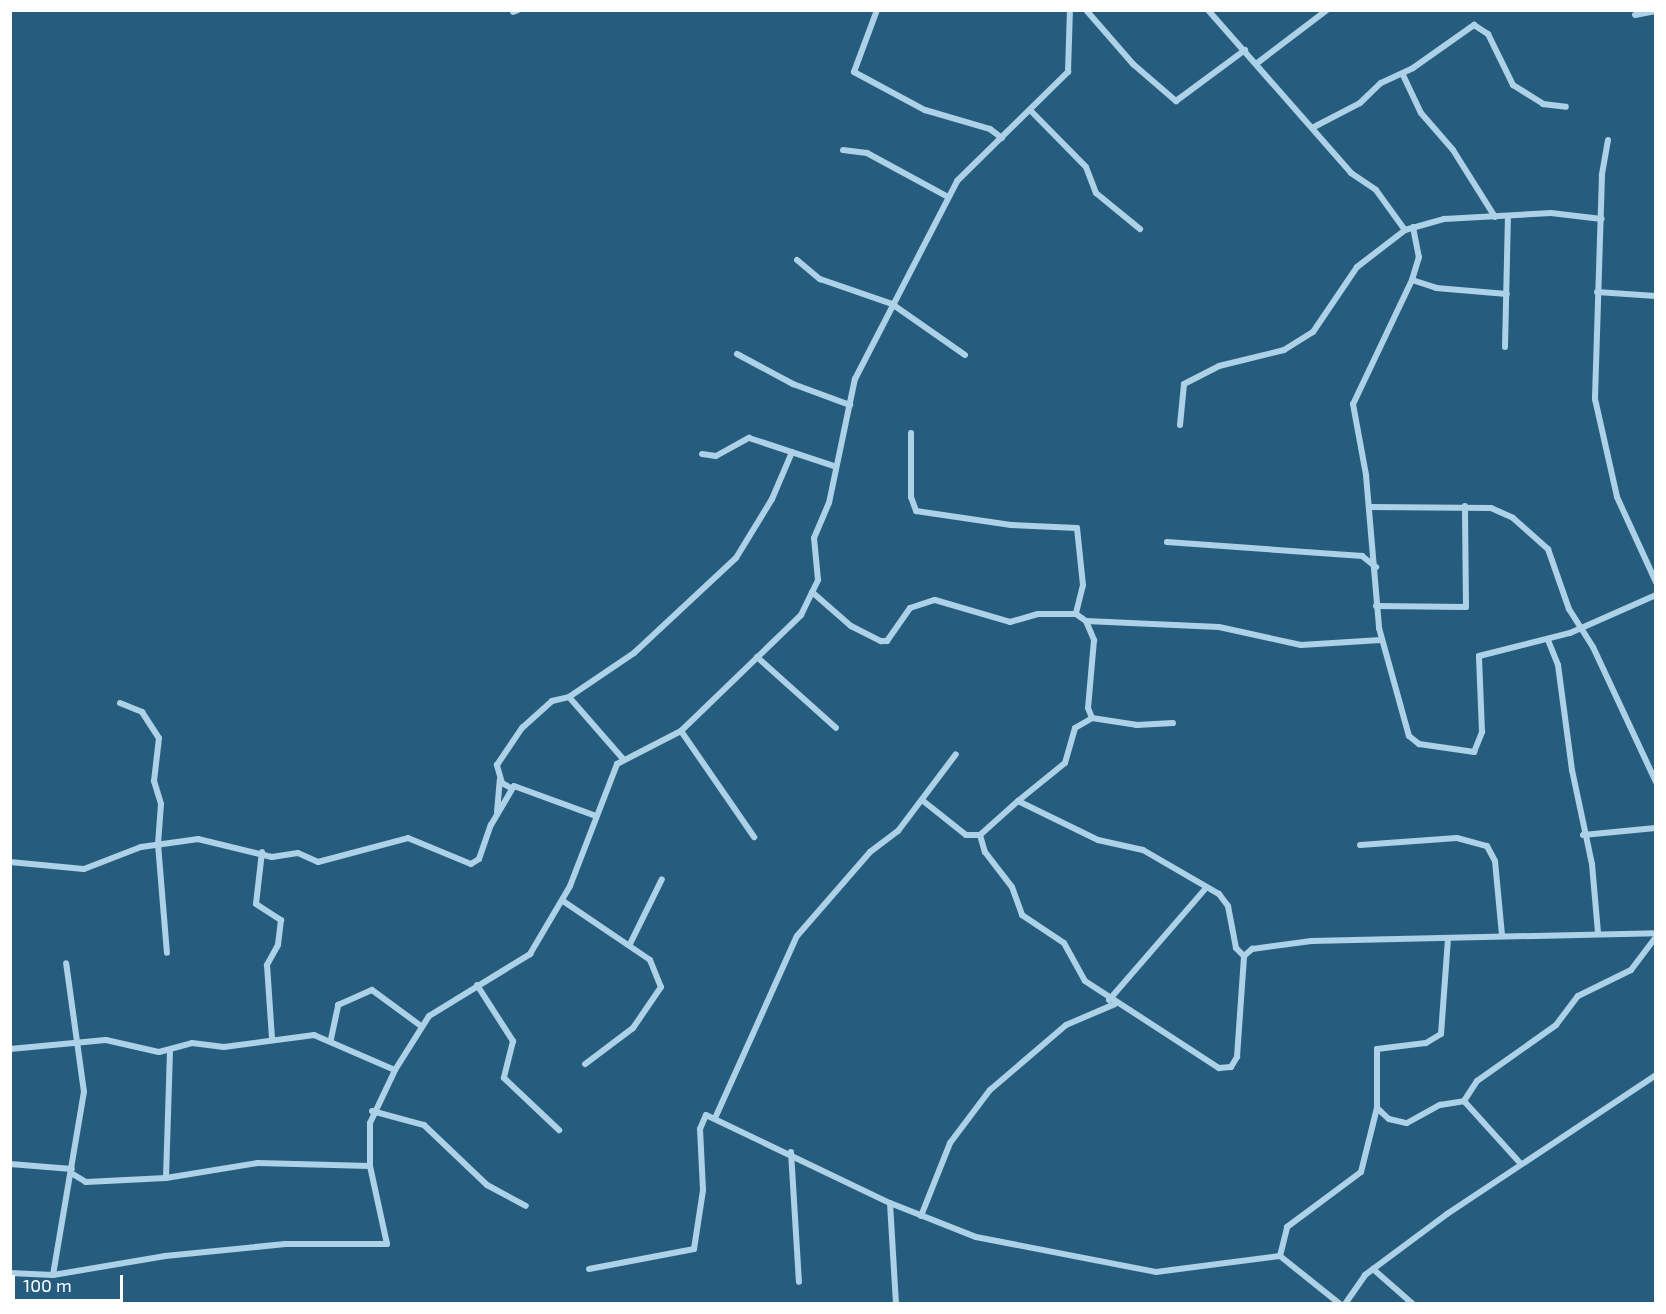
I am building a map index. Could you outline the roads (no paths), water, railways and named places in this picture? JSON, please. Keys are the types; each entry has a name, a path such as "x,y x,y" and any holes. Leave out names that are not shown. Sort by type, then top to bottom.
{"street":[{"path":"877,10 854,72 925,110 990,129 1002,138"},
{"path":"10,1273 53,1275 165,1256 285,1244 387,1244 370,1166 372,1111 421,1026 477,985 530,954 563,901 610,774 623,759 681,730 757,657 782,638 812,592 818,572 814,538 829,503 834,466 855,379 957,181 1031,111 1068,72 1070,10"},
{"path":"1086,10 1133,64 1176,101 1245,50"},
{"path":"1208,10 1351,173 1376,190 1405,230"},
{"path":"1256,64 1327,10"},
{"path":"1635,15 1656,11"},
{"path":"1312,128 1403,75 1478,25 1514,85 1543,104 1566,107"},
{"path":"1403,75 1421,113 1453,150 1495,217"},
{"path":"1031,111 1086,167 1096,193 1140,229"},
{"path":"1608,140 1597,292 1595,399 1607,460 1656,582"},
{"path":"843,150 867,153 948,197"},
{"path":"1180,425 1184,384 1219,366 1284,350 1313,332 1357,267 1405,230 1432,220 1508,218 1551,213 1602,219"},
{"path":"1505,347 1508,218"},
{"path":"1413,227 1419,257 1412,280 1353,404 1370,507 1376,567 1376,606 1381,640 1409,736 1419,744 1470,753 1479,750 1482,732 1476,661 1580,629 1656,595"},
{"path":"797,260 820,279 892,304 965,355"},
{"path":"1412,280 1436,288 1506,294"},
{"path":"1597,292 1656,296"},
{"path":"737,354 793,384 850,405"},
{"path":"911,433 911,497 916,511 1077,528 1083,552 1076,614"},
{"path":"702,454 716,456 749,438 834,466"},
{"path":"496,816 499,759 522,728 552,701 569,697 634,653 736,558 758,527 792,452"},
{"path":"1376,606 1466,607 1465,506"},
{"path":"1370,507 1491,508 1513,518 1548,549 1580,629 1593,647 1656,782"},
{"path":"1167,542 1362,556 1376,567"},
{"path":"812,592 851,626 881,641 887,640 910,608 935,600 1010,621 1038,614 1076,614 1086,621 1094,640 1088,708 1092,718"},
{"path":"1086,621 1219,627 1301,645 1381,640"},
{"path":"1548,640 1558,665 1583,835 1592,864 1598,933"},
{"path":"757,657 836,728"},
{"path":"569,697 623,759"},
{"path":"120,703 150,719 159,738 153,781 160,804 158,844 167,953"},
{"path":"922,800 966,835 980,835 1065,764 1075,728 1092,718 1137,725 1173,723"},
{"path":"681,730 754,837"},
{"path":"716,1116 787,951 831,895 922,800 956,754"},
{"path":"499,777 512,788 596,816"},
{"path":"10,862 84,869 158,844 210,839 279,858 298,853 318,862 408,838 471,864 479,859 496,816 512,788"},
{"path":"980,835 985,852 1012,887 1022,915 1064,943 1085,981 1112,1002 1153,1024 1203,1062 1231,1067 1237,1057 1244,956 1233,941 1228,906 1206,888 1143,850 1098,840 1018,801"},
{"path":"1583,835 1656,828"},
{"path":"1360,844 1457,838 1486,846 1495,861 1502,936"},
{"path":"262,852 256,903 281,920 278,945 267,965 272,1039"},
{"path":"630,944 662,879"},
{"path":"921,1216 950,1143 990,1090 1066,1025 1112,1002 1206,888"},
{"path":"563,901 630,944 656,968 659,996 633,1028 585,1064"},
{"path":"1244,956 1305,941 1448,939 1598,933 1656,935"},
{"path":"1377,1108 1389,1119 1407,1123 1440,1105 1464,1101 1477,1081 1556,1025 1578,996 1631,970 1656,935"},
{"path":"1280,1256 1287,1227 1361,1172 1377,1108 1377,1049 1426,1043 1442,1031 1448,939"},
{"path":"53,1275 84,1092 66,963"},
{"path":"477,985 513,1041 504,1078 559,1130"},
{"path":"331,1039 338,1005 372,990 421,1026"},
{"path":"10,1049 106,1041 170,1052 183,1044 224,1047 314,1035 331,1039 395,1070"},
{"path":"166,1178 170,1052"},
{"path":"1345,1304 1373,1269 1520,1163 1656,1075"},
{"path":"1464,1101 1520,1163"},
{"path":"372,1111 424,1125 487,1185 526,1206"},
{"path":"589,1269 694,1249 703,1190 701,1121 704,1116 716,1116 890,1203 976,1237 1156,1272 1280,1256 1340,1304"},
{"path":"792,1152 799,1282"},
{"path":"10,1164 72,1171 86,1182 166,1178 258,1163 370,1166"},
{"path":"890,1203 896,1304"},
{"path":"1373,1269 1413,1304"}]}
